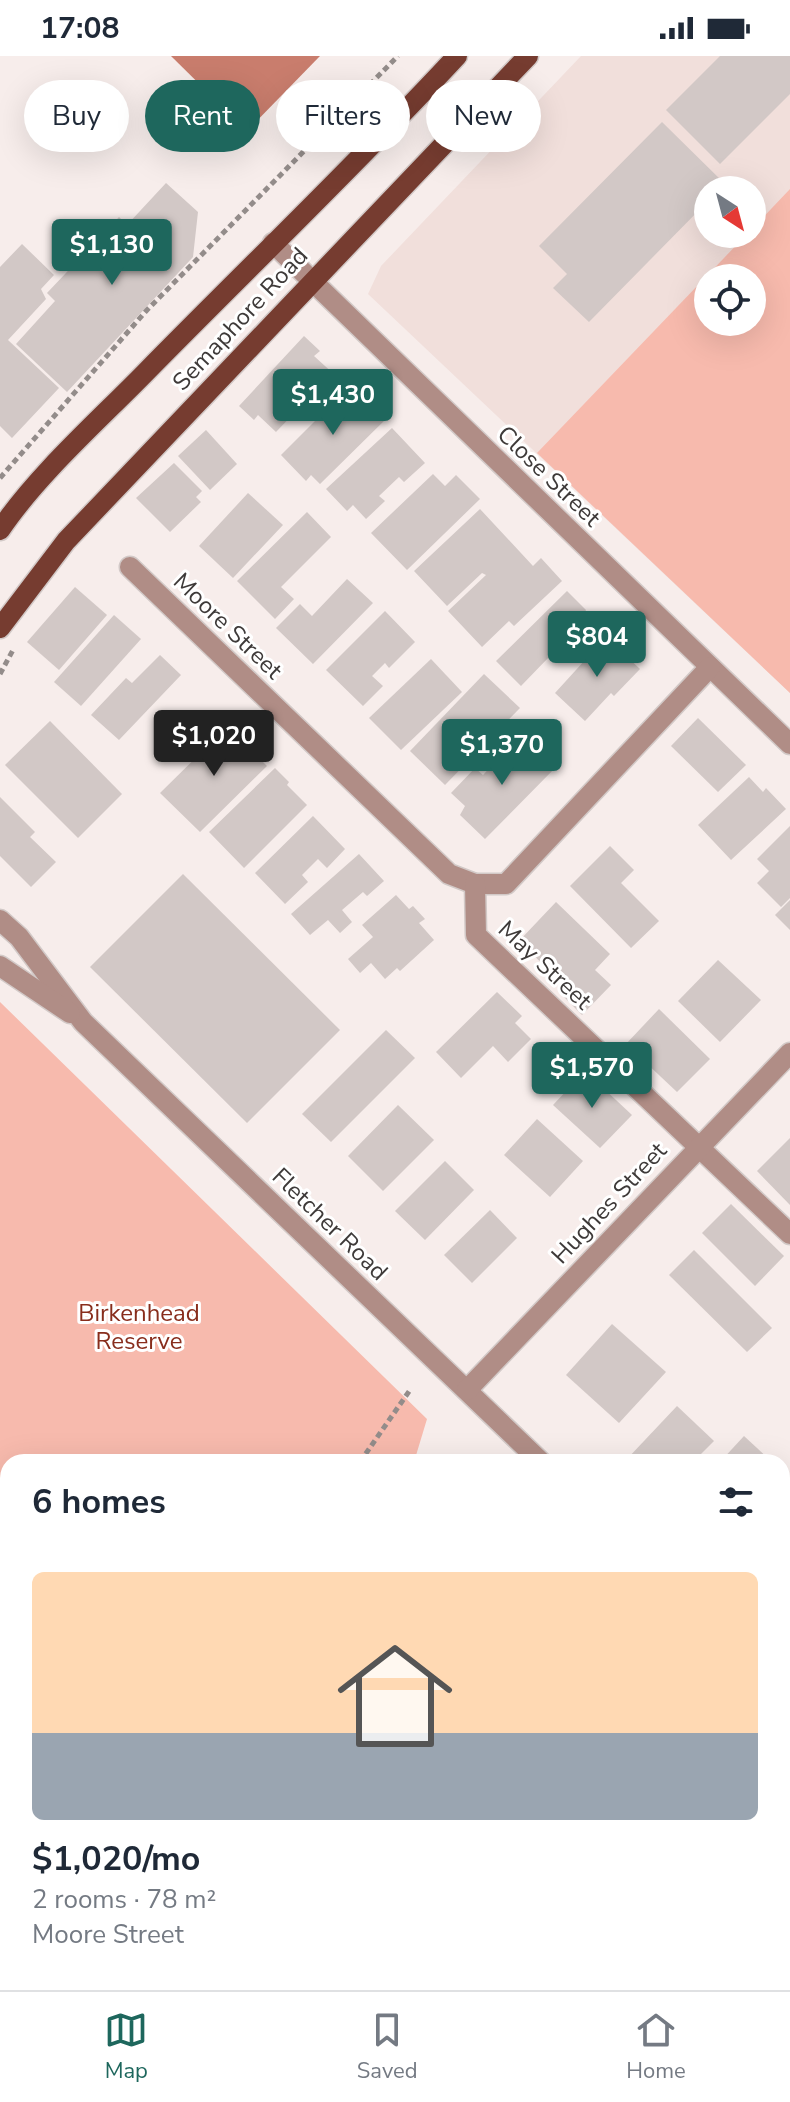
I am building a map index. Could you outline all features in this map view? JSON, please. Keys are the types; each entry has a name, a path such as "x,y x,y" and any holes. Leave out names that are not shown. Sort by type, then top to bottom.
{"main road":[{"name":"Semaphore Road","path":"0,530 11,513 72,448 374,145 457,56"},
{"name":"Semaphore Road","path":"0,628 66,541 528,56"}],"street":[{"name":"Close Street","path":"273,243 790,744"},
{"name":"Moore Street","path":"130,567 449,874 475,884"},
{"path":"475,884 506,884 710,667"},
{"name":"May Street","path":"475,884 476,935 790,1234"},
{"name":"Fletcher Road","path":"0,920 19,937 83,1022 533,1454"},
{"name":"Fletcher Road","path":"0,966 83,1022"},
{"name":"Hughes Street","path":"467,1390 790,1053"}],"path":[{"path":"0,478 147,310 398,56"},
{"path":"366,1454 410,1390"}],"shaded area":[{"path":"171,56 320,56 297,80 276,80 276,101 260,118 260,80 195,80"},
{"path":"581,56 790,56 790,693 368,294 381,266 490,152 541,152 541,98"}],"green space":[{"path":"790,189 790,693 537,453 694,289 694,336 766,336 766,264 718,264 734,248 766,248 766,214"},
{"name":"Birkenhead Reserve","path":"0,1002 427,1419 416,1454 0,1454"}],"building":[{"path":"720,56 790,56 790,94 720,164 666,110"},
{"path":"662,122 717,176 694,176 694,215 589,322 553,288 567,274 539,246"},
{"path":"166,183 198,212 193,257 67,392 16,344 55,301 47,293 119,217 127,225"},
{"path":"22,244 54,275 41,289 46,299 8,340 59,388 12,438 0,426 0,267"},
{"path":"304,336 320,351 314,356 336,376 332,381 339,387 310,417 299,408 276,432 258,415 254,420 239,406"},
{"path":"348,388 365,406 371,401 387,418 320,484 311,475 306,481 281,455"},
{"path":"392,428 425,463 404,482 399,477 379,496 385,501 366,519 353,505 347,511 326,489"},
{"path":"206,430 237,464 210,490 178,456"},
{"path":"174,463 202,491 196,497 201,502 170,532 136,498"},
{"path":"433,474 445,486 456,475 480,499 407,570 371,533"},
{"path":"248,493 283,525 233,578 199,546"},
{"path":"480,509 533,566 541,558 562,581 514,626 509,621 482,647 448,611 486,575 482,573 447,606 414,571"},
{"path":"307,512 331,537 281,587 294,599 275,619 237,581"},
{"path":"347,579 373,603 313,664 276,628 300,604 312,616"},
{"path":"75,587 107,615 59,670 27,642"},
{"path":"567,591 586,610 584,615 604,634 578,659 569,651 557,663 550,656 521,686 496,661"},
{"path":"385,611 415,642 389,668 385,663 372,676 383,686 363,706 326,670"},
{"path":"114,615 141,639 81,706 54,682"},
{"path":"606,637 640,669 614,696 611,693 585,721 555,693"},
{"path":"160,655 181,675 119,740 91,715 126,678 132,683"},
{"path":"431,659 462,692 401,750 369,718"},
{"path":"484,674 520,708 445,785 410,751"},
{"path":"698,718 746,765 718,792 671,746"},
{"path":"50,721 122,794 78,838 5,765"},
{"path":"229,725 240,736 243,732 252,741 247,746 267,766 200,832 160,793"},
{"path":"521,735 555,768 485,839 460,815 465,806 451,793 475,768 483,775"},
{"path":"275,768 307,805 244,868 209,832"},
{"path":"749,777 763,792 766,788 786,809 731,860 698,825"},
{"path":"0,797 35,832 30,837 56,862 31,887 0,856"},
{"path":"313,816 345,849 327,868 318,859 302,875 308,882 285,904 255,873"},
{"path":"790,826 790,898 781,907 757,883 769,871 757,859"},
{"path":"610,846 634,870 621,883 659,921 631,948 570,886"},
{"path":"359,854 384,881 367,896 363,892 342,910 352,922 340,933 328,920 310,935 291,914"},
{"path":"183,874 340,1030 247,1123 90,967"},
{"path":"396,895 409,909 413,906 425,919 419,923 434,940 400,971 397,968 385,979 371,963 360,973 348,959 373,937 362,925"},
{"path":"790,900 790,930 775,915"},
{"path":"556,902 610,954 595,970 611,985 582,1015 564,997 566,987 519,941"},
{"path":"718,960 761,1000 720,1042 678,1001"},
{"path":"497,992 522,1016 515,1023 531,1039 508,1062 493,1046 461,1078 436,1052"},
{"path":"659,1009 710,1059 677,1092 626,1044"},
{"path":"386,1030 415,1058 331,1142 302,1114"},
{"path":"585,1071 632,1115 600,1148 553,1105"},
{"path":"398,1105 434,1140 383,1191 348,1156"},
{"path":"537,1119 583,1161 550,1197 504,1155"},
{"path":"790,1138 790,1205 757,1171"},
{"path":"445,1161 474,1190 425,1240 395,1211"},
{"path":"731,1204 784,1256 755,1286 702,1233"},
{"path":"490,1210 517,1238 472,1283 444,1255"},
{"path":"694,1250 772,1328 747,1352 669,1275"},
{"path":"612,1324 666,1372 619,1423 566,1375"},
{"path":"677,1406 714,1441 701,1454 632,1454"},
{"path":"744,1436 763,1454 727,1454"}]}
